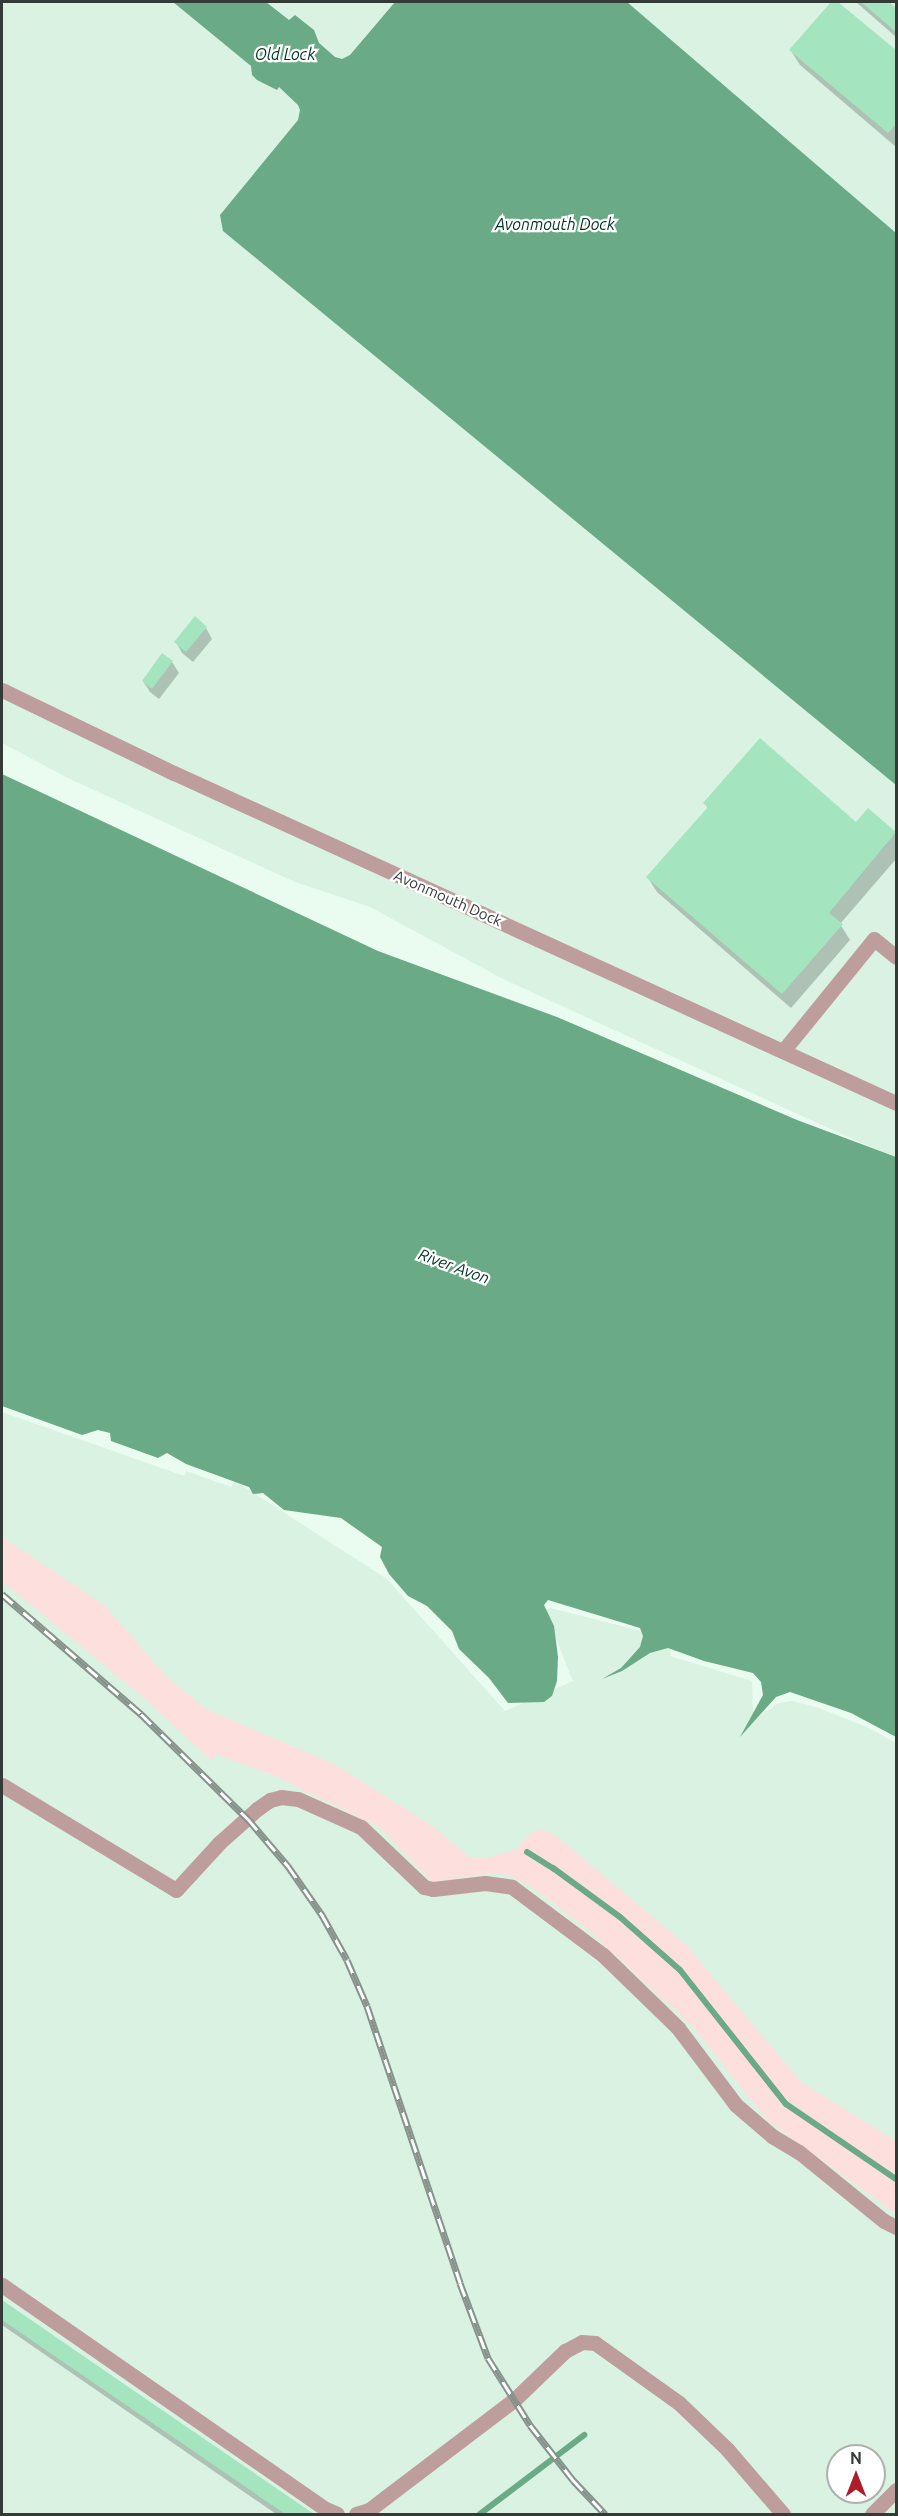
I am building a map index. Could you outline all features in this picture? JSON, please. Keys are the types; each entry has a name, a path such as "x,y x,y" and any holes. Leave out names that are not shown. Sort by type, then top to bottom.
{"lane":[{"name":"Avonmouth Dock","path":"2,690 174,773 897,1103"},
{"path":"783,1051 874,939 897,957"},
{"path":"2,1785 176,1890 219,1843 257,1809 270,1800 281,1797 298,1799 361,1827 424,1887 433,1889 485,1882 512,1887 603,1955 678,2028 742,2110 884,2221 897,2227"},
{"path":"2,2285 326,2509 338,2514"},
{"path":"356,2514 369,2510 505,2407 565,2350 582,2342 596,2343 679,2403 727,2449 783,2514"},
{"path":"872,2514 897,2490"}],"shaded area":[{"path":"2,2 896,2 896,1159 505,980 370,907 295,882 70,779 2,743"},
{"path":"2,1412 184,1476 186,1471 231,1487 235,1481 387,1579 505,1711 573,1681 545,1611 550,1608 673,1639 670,1656 752,1681 753,1719 779,1703 792,1701 816,1707 867,1727 896,1743 896,2514 2,2514"},
{"path":"2,1537 104,1605 167,1677 206,1709 334,1764 431,1825 469,1857 489,1858 517,1849 527,1836 540,1829 555,1835 685,1944 801,2082 896,2141 896,2214 768,2121 692,2026 587,1929 536,1890 511,1876 493,1873 433,1882 379,1827 275,1776 216,1754 212,1761 145,1699 2,1581"}],"water":[{"name":"Avonmouth Dock","path":"173,2 266,2 289,20 295,15 314,30 319,43 335,57 342,59 350,55 395,2 627,2 896,233 896,785 223,231 220,215 298,120 300,110 298,105 279,87 277,90 257,80 252,75 251,66"},
{"name":"River Avon","path":"2,774 378,951 557,1017 797,1120 896,1157 896,1737 851,1713 790,1692 776,1697 740,1737 763,1695 761,1682 753,1673 704,1661 668,1648 650,1653 622,1671 602,1679 621,1668 640,1647 643,1636 640,1628 548,1600 544,1605 554,1626 558,1657 557,1681 552,1696 544,1702 508,1703 489,1678 459,1649 452,1631 427,1606 408,1596 389,1574 380,1557 382,1547 341,1518 284,1510 263,1493 253,1494 249,1487 186,1464 167,1453 158,1458 111,1441 110,1433 98,1430 82,1435 2,1406"}],"building":[{"path":"831,2 838,2 896,50 896,124 888,133 789,50"},
{"path":"861,2 889,2 896,8 896,32"},
{"path":"195,616 207,627 186,652 174,642"},
{"path":"162,653 173,661 152,689 142,681"},
{"path":"760,738 856,822 868,808 896,832 829,913 843,924 782,994 646,877 708,807 703,803"},
{"path":"2,2300 314,2514 285,2514 2,2320"}],"waterway":[{"path":"527,1852 620,1917 680,1970 786,2104 896,2179"},
{"path":"480,2514 584,2435"}],"railway":[{"path":"2,1594 141,1714 248,1819 288,1866 322,1915 347,1960 367,2006 460,2283 488,2358 530,2425 573,2480 605,2514"}],"water label":[{"name":"Old Lock","path":"285,54"}]}
